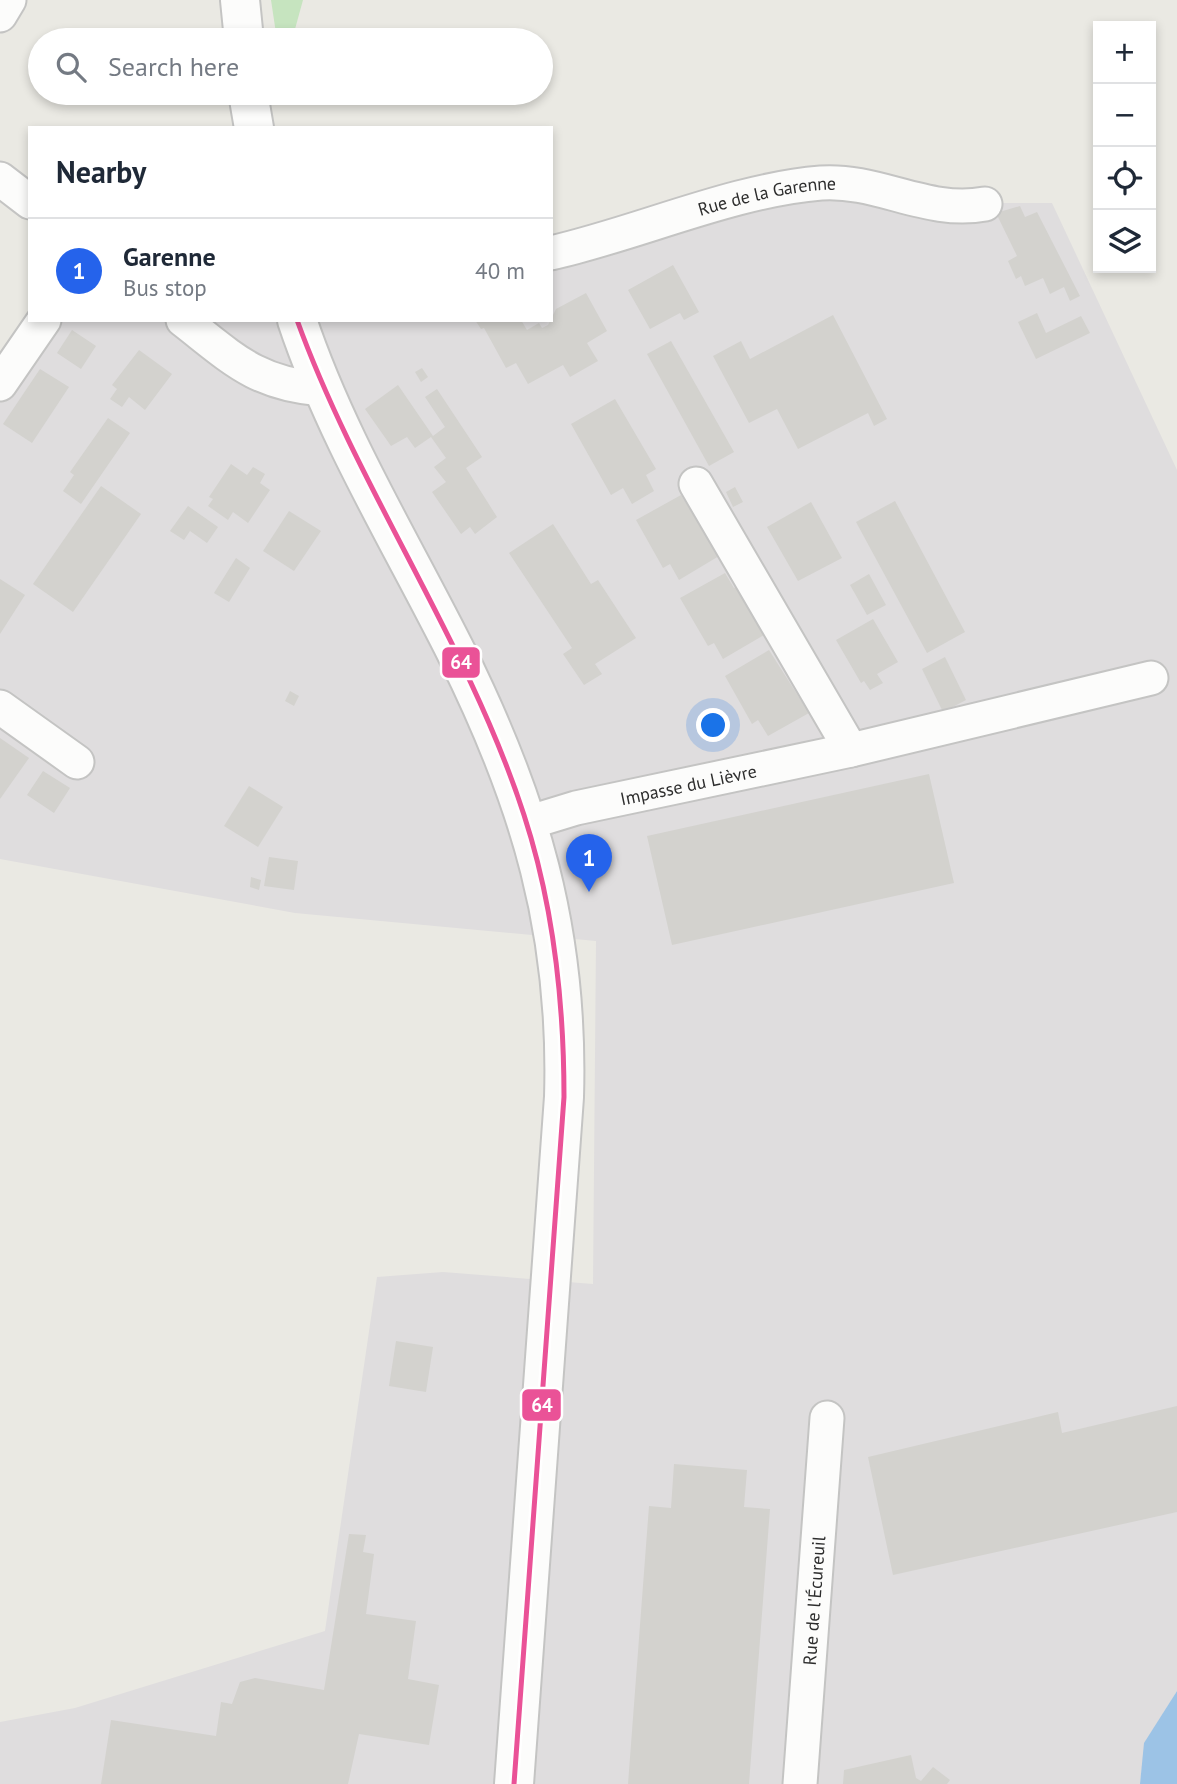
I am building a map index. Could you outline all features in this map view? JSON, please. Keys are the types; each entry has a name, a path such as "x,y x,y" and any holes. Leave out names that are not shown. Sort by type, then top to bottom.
{"main road":[{"path":"240,0 243,28"},
{"path":"250,105 254,126"},
{"path":"298,322 321,389 458,656 527,824 544,881 558,950 565,1061 539,1478 514,1784"}],"street":[{"path":"0,15 9,0"},
{"path":"0,178 28,200"},
{"name":"Rue de la Garenne","path":"553,252 768,192 818,183 857,185 948,207 985,204"},
{"path":"0,384 43,322"},
{"path":"186,322 261,377 296,387 321,389"},
{"path":"696,484 851,750"},
{"name":"Impasse du Lièvre","path":"527,824 576,808 851,750 1151,678"},
{"path":"0,707 77,762"},
{"name":"Rue de l'Écureuil","path":"800,1784 827,1418"}],"shaded area":[{"path":"839,174 936,203 1052,203 1177,470 1177,1691 1145,1743 1140,1784 0,1784 0,1722 75,1708 325,1631 377,1277 443,1272 593,1284 596,941 295,913 0,859 0,355 28,322 553,322 553,235"}],"green space":[{"path":"271,0 303,0 295,28 275,28"}],"water":[{"path":"1177,1691 1177,1784 1140,1784 1144,1743"}],"building":[{"path":"1020,206 1025,217 1037,212 1080,296 1070,301 1064,287 1050,294 1043,278 1025,286 1021,276 1016,279 1008,261 1017,256 996,213"},
{"path":"673,265 699,312 684,320 680,313 650,329 628,290"},
{"path":"586,293 607,331 587,343 598,361 570,377 563,365 528,384 516,363 506,368 484,328 481,329 476,322 522,322 527,330 539,323 542,328 553,322 556,309"},
{"path":"1037,313 1046,333 1081,316 1090,333 1036,359 1018,322"},
{"path":"833,315 887,419 874,426 868,413 798,449 777,409 749,423 713,356 741,341 750,359"},
{"path":"72,330 96,346 81,369 57,353"},
{"path":"671,341 734,452 709,466 647,354"},
{"path":"139,350 172,374 145,410 129,397 122,407 110,399 117,389 112,385"},
{"path":"422,368 428,377 421,382 415,372"},
{"path":"40,369 69,387 32,443 3,424"},
{"path":"398,385 433,436 445,427 425,397 437,389 482,457 466,468 497,517 475,534 470,527 461,534 432,492 446,482 434,467 446,458 431,437 415,448 407,437 391,446 365,409"},
{"path":"615,399 656,469 646,475 654,491 632,504 623,488 611,495 571,424"},
{"path":"108,418 130,433 81,504 63,491 74,475 70,472"},
{"path":"231,464 247,475 253,467 265,474 260,483 270,490 248,523 233,512 228,520 208,506 213,499 209,497"},
{"path":"101,486 141,514 73,612 33,584"},
{"path":"735,487 743,502 733,507 726,492"},
{"path":"681,495 719,556 679,580 670,564 663,568 636,520"},
{"path":"895,501 965,632 927,653 856,522"},
{"path":"811,502 842,558 798,581 767,527"},
{"path":"188,506 218,527 207,543 190,531 184,540 170,531"},
{"path":"289,511 321,531 294,571 263,551"},
{"path":"553,524 591,584 598,580 636,638 595,664 602,674 584,685 563,654 572,648 509,553"},
{"path":"236,558 250,568 229,602 214,593"},
{"path":"725,573 734,588 737,586 764,635 723,659 714,643 708,646 680,598"},
{"path":"869,574 886,605 867,615 850,585"},
{"path":"0,579 25,595 0,634"},
{"path":"873,619 898,662 877,674 883,683 870,690 864,681 861,683 836,640"},
{"path":"769,650 809,713 768,736 758,720 752,724 725,676"},
{"path":"945,657 966,700 943,712 922,669"},
{"path":"290,691 299,696 294,706 285,701"},
{"path":"0,738 29,758 0,799"},
{"path":"43,771 70,788 54,813 27,795"},
{"path":"929,774 954,883 672,945 647,836"},
{"path":"249,786 283,807 258,847 224,826"},
{"path":"269,857 298,861 294,890 264,886"},
{"path":"251,877 261,880 259,890 250,887"},
{"path":"396,1341 433,1347 426,1392 389,1386"},
{"path":"1177,1406 1177,1512 893,1575 868,1457 1058,1412 1062,1433"},
{"path":"674,1464 747,1470 744,1507 770,1509 749,1784 628,1784 649,1506 671,1508"},
{"path":"349,1534 366,1535 363,1552 374,1554 366,1614 416,1621 408,1679 439,1685 429,1745 359,1734 348,1784 101,1784 111,1720 216,1736 221,1702 232,1704 240,1682 255,1678 324,1690"},
{"path":"911,1755 916,1778 921,1781 933,1767 950,1780 947,1784 843,1784 844,1770"}],"transit line":[{"name":"64","path":"298,322 351,445 444,627 501,751 524,815 550,919 562,1025 564,1097 514,1784"}],"place":[{"name":"Garenne","path":"589,892"}]}
